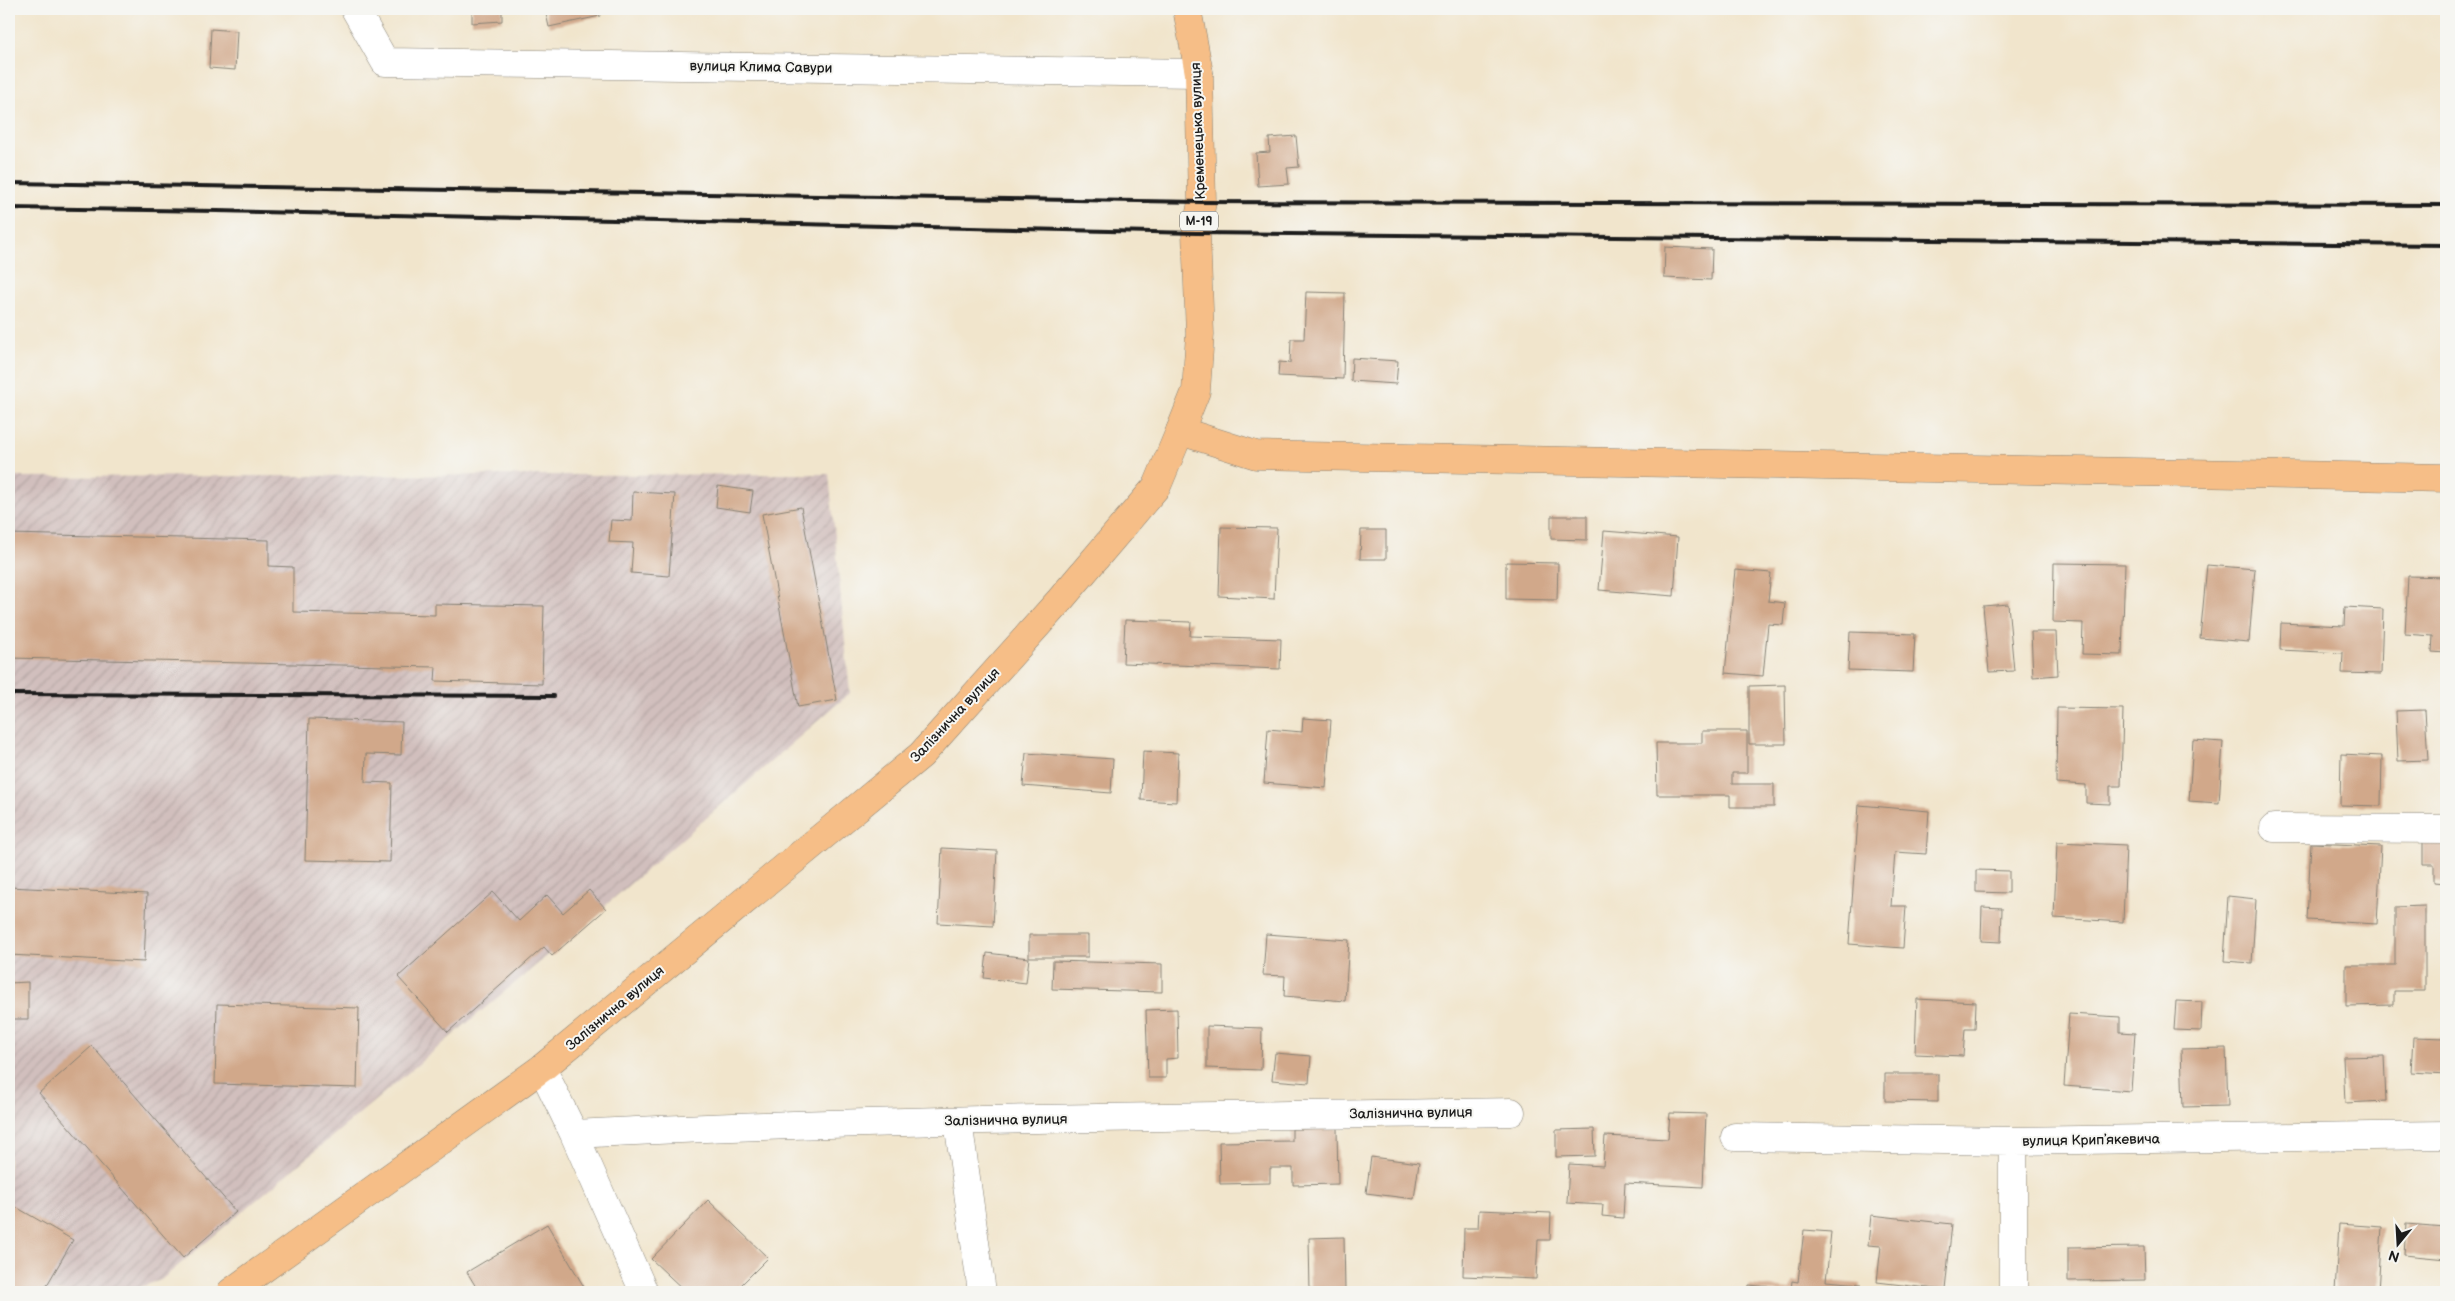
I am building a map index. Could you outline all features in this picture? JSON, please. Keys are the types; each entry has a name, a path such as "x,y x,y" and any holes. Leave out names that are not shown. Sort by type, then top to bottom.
{"main road":[{"name":"Кременецька вулиця","path":"1180,431 1196,391 1199,344 1196,233 1202,202 1198,73 1187,9"},
{"path":"1180,431 1256,455 2446,478"},
{"name":"Залізнична вулиця","path":"231,1292 542,1068 921,755 1060,600 1157,486 1180,431"}],"street":[{"name":"вулиця Клима Савури","path":"356,9 385,62 1198,73"},
{"path":"2274,828 2446,829"},
{"path":"542,1068 574,1134 644,1292"},
{"name":"Залізнична вулиця","path":"574,1134 711,1127 958,1121 1511,1112"},
{"path":"958,1121 982,1292"},
{"name":"вулиця Крипʼякевича","path":"1735,1137 2012,1141 2446,1135"},
{"path":"2012,1141 2014,1292"}],"shaded area":[{"path":"829,474 850,693 553,951 161,1280 125,1292 9,1292 9,477"}],"building":[{"path":"472,9 502,9 502,21 472,23"},
{"path":"545,9 598,9 600,16 549,27"},
{"path":"211,29 237,31 235,70 209,68"},
{"path":"1296,136 1299,167 1287,168 1289,184 1258,186 1256,153 1270,152 1269,138"},
{"path":"1665,247 1712,249 1711,280 1664,278"},
{"path":"1306,292 1345,293 1343,379 1278,376 1279,362 1290,363 1291,339 1304,339"},
{"path":"1352,358 1398,361 1396,384 1351,381"},
{"path":"718,486 753,491 750,512 716,507"},
{"path":"633,492 675,494 669,576 631,573 633,543 609,542 611,520 632,521"},
{"path":"801,507 837,700 798,707 762,514"},
{"path":"1551,516 1587,516 1587,540 1551,539"},
{"path":"1221,527 1277,528 1274,599 1219,596"},
{"path":"1361,530 1386,530 1386,559 1360,559"},
{"path":"1604,531 1678,537 1674,596 1599,590"},
{"path":"9,534 269,540 269,566 293,567 293,612 435,615 435,604 544,606 542,684 435,681 436,667 9,658"},
{"path":"1506,562 1558,563 1557,600 1506,599"},
{"path":"2054,563 2125,564 2122,655 2082,654 2083,623 2053,622"},
{"path":"2207,565 2255,569 2249,642 2200,638"},
{"path":"1735,570 1771,573 1768,601 1785,603 1783,625 1768,624 1763,676 1725,673"},
{"path":"2408,576 2446,577 2446,653 2432,652 2433,636 2405,634"},
{"path":"2008,604 2014,671 1989,672 1983,606"},
{"path":"2345,607 2383,609 2381,674 2342,673 2343,653 2280,650 2281,623 2344,626"},
{"path":"1125,620 1191,622 1190,636 1281,639 1280,669 1123,663"},
{"path":"1850,632 1915,634 1913,672 1848,670"},
{"path":"2031,632 2056,632 2058,675 2033,677"},
{"path":"1785,685 1786,744 1749,744 1749,686"},
{"path":"2057,708 2123,709 2121,786 2110,786 2110,804 2086,803 2086,785 2056,783"},
{"path":"2425,710 2428,760 2398,761 2396,711"},
{"path":"1303,718 1331,720 1326,788 1264,783 1268,729 1302,732"},
{"path":"309,719 402,722 401,755 366,754 365,782 392,783 390,862 305,860"},
{"path":"1702,731 1747,731 1747,773 1732,773 1732,784 1774,784 1774,807 1730,807 1730,795 1657,795 1656,743 1702,743"},
{"path":"2193,740 2223,742 2219,803 2189,801"},
{"path":"1143,751 1178,753 1176,802 1141,800"},
{"path":"1026,753 1113,759 1111,793 1023,786"},
{"path":"2341,754 2382,756 2381,806 2340,805"},
{"path":"1859,805 1929,811 1926,854 1895,852 1891,906 1906,906 1903,948 1849,944"},
{"path":"2423,834 2446,835 2446,883 2434,882 2434,864 2423,864"},
{"path":"2057,842 2126,845 2123,922 2054,918"},
{"path":"2311,843 2381,846 2377,924 2307,920"},
{"path":"942,848 997,851 993,926 938,923"},
{"path":"1976,870 2009,871 2009,893 1976,892"},
{"path":"9,887 147,894 144,962 9,955"},
{"path":"589,890 606,909 552,956 544,947 448,1032 398,977 493,892 519,921 547,895 563,913"},
{"path":"2228,896 2256,899 2252,963 2224,961"},
{"path":"2425,906 2425,991 2394,991 2394,1005 2346,1006 2346,965 2395,965 2395,907"},
{"path":"1982,907 2002,908 2001,942 1981,941"},
{"path":"1266,934 1349,940 1345,1001 1284,996 1285,976 1263,975"},
{"path":"1029,935 1088,935 1088,957 1029,957"},
{"path":"987,953 1029,958 1026,983 984,978"},
{"path":"1053,961 1162,964 1162,992 1052,989"},
{"path":"28,982 28,1019 9,1019 9,983"},
{"path":"1917,999 1976,1002 1975,1029 1965,1029 1963,1056 1915,1054"},
{"path":"2176,1001 2202,1002 2201,1031 2174,1030"},
{"path":"217,1004 359,1008 357,1088 215,1084"},
{"path":"1177,1009 1178,1058 1166,1059 1166,1078 1148,1078 1146,1010"},
{"path":"2069,1014 2120,1017 2120,1032 2135,1033 2131,1091 2064,1086"},
{"path":"1207,1026 1262,1028 1261,1070 1207,1068"},
{"path":"2413,1037 2446,1038 2446,1074 2411,1072"},
{"path":"92,1046 236,1212 183,1258 39,1093"},
{"path":"2226,1048 2228,1106 2183,1107 2181,1049"},
{"path":"1275,1053 1311,1056 1309,1083 1272,1080"},
{"path":"2384,1056 2386,1101 2345,1103 2343,1057"},
{"path":"1885,1074 1938,1074 1938,1102 1885,1101"},
{"path":"1670,1113 1706,1114 1703,1187 1625,1183 1623,1218 1602,1216 1603,1205 1567,1203 1569,1164 1603,1166 1605,1136 1668,1139"},
{"path":"1337,1128 1338,1184 1293,1185 1293,1168 1270,1168 1270,1183 1220,1184 1219,1142 1292,1141 1292,1129"},
{"path":"1594,1129 1595,1156 1556,1157 1556,1130"},
{"path":"1371,1157 1419,1163 1414,1199 1366,1193"},
{"path":"708,1200 768,1258 734,1292 686,1292 651,1259"},
{"path":"9,1203 73,1240 43,1292 9,1291"},
{"path":"1479,1210 1551,1213 1550,1240 1538,1240 1536,1279 1463,1276 1464,1228 1478,1228"},
{"path":"1871,1215 1952,1224 1945,1290 1877,1282 1881,1246 1868,1245"},
{"path":"547,1224 587,1292 479,1292 467,1272"},
{"path":"2339,1224 2382,1227 2378,1292 2335,1292"},
{"path":"2406,1224 2446,1227 2446,1259 2404,1255"},
{"path":"1804,1230 1831,1232 1826,1281 1861,1284 1860,1292 1748,1292 1749,1285 1791,1289 1792,1281 1798,1282"},
{"path":"1344,1237 1345,1291 1310,1292 1309,1238"},
{"path":"2144,1247 2145,1280 2068,1281 2068,1248"}],"railway":[{"path":"9,183 1202,202 2446,205"},
{"path":"9,208 1196,233 2446,245"},
{"path":"9,694 554,696"}]}
